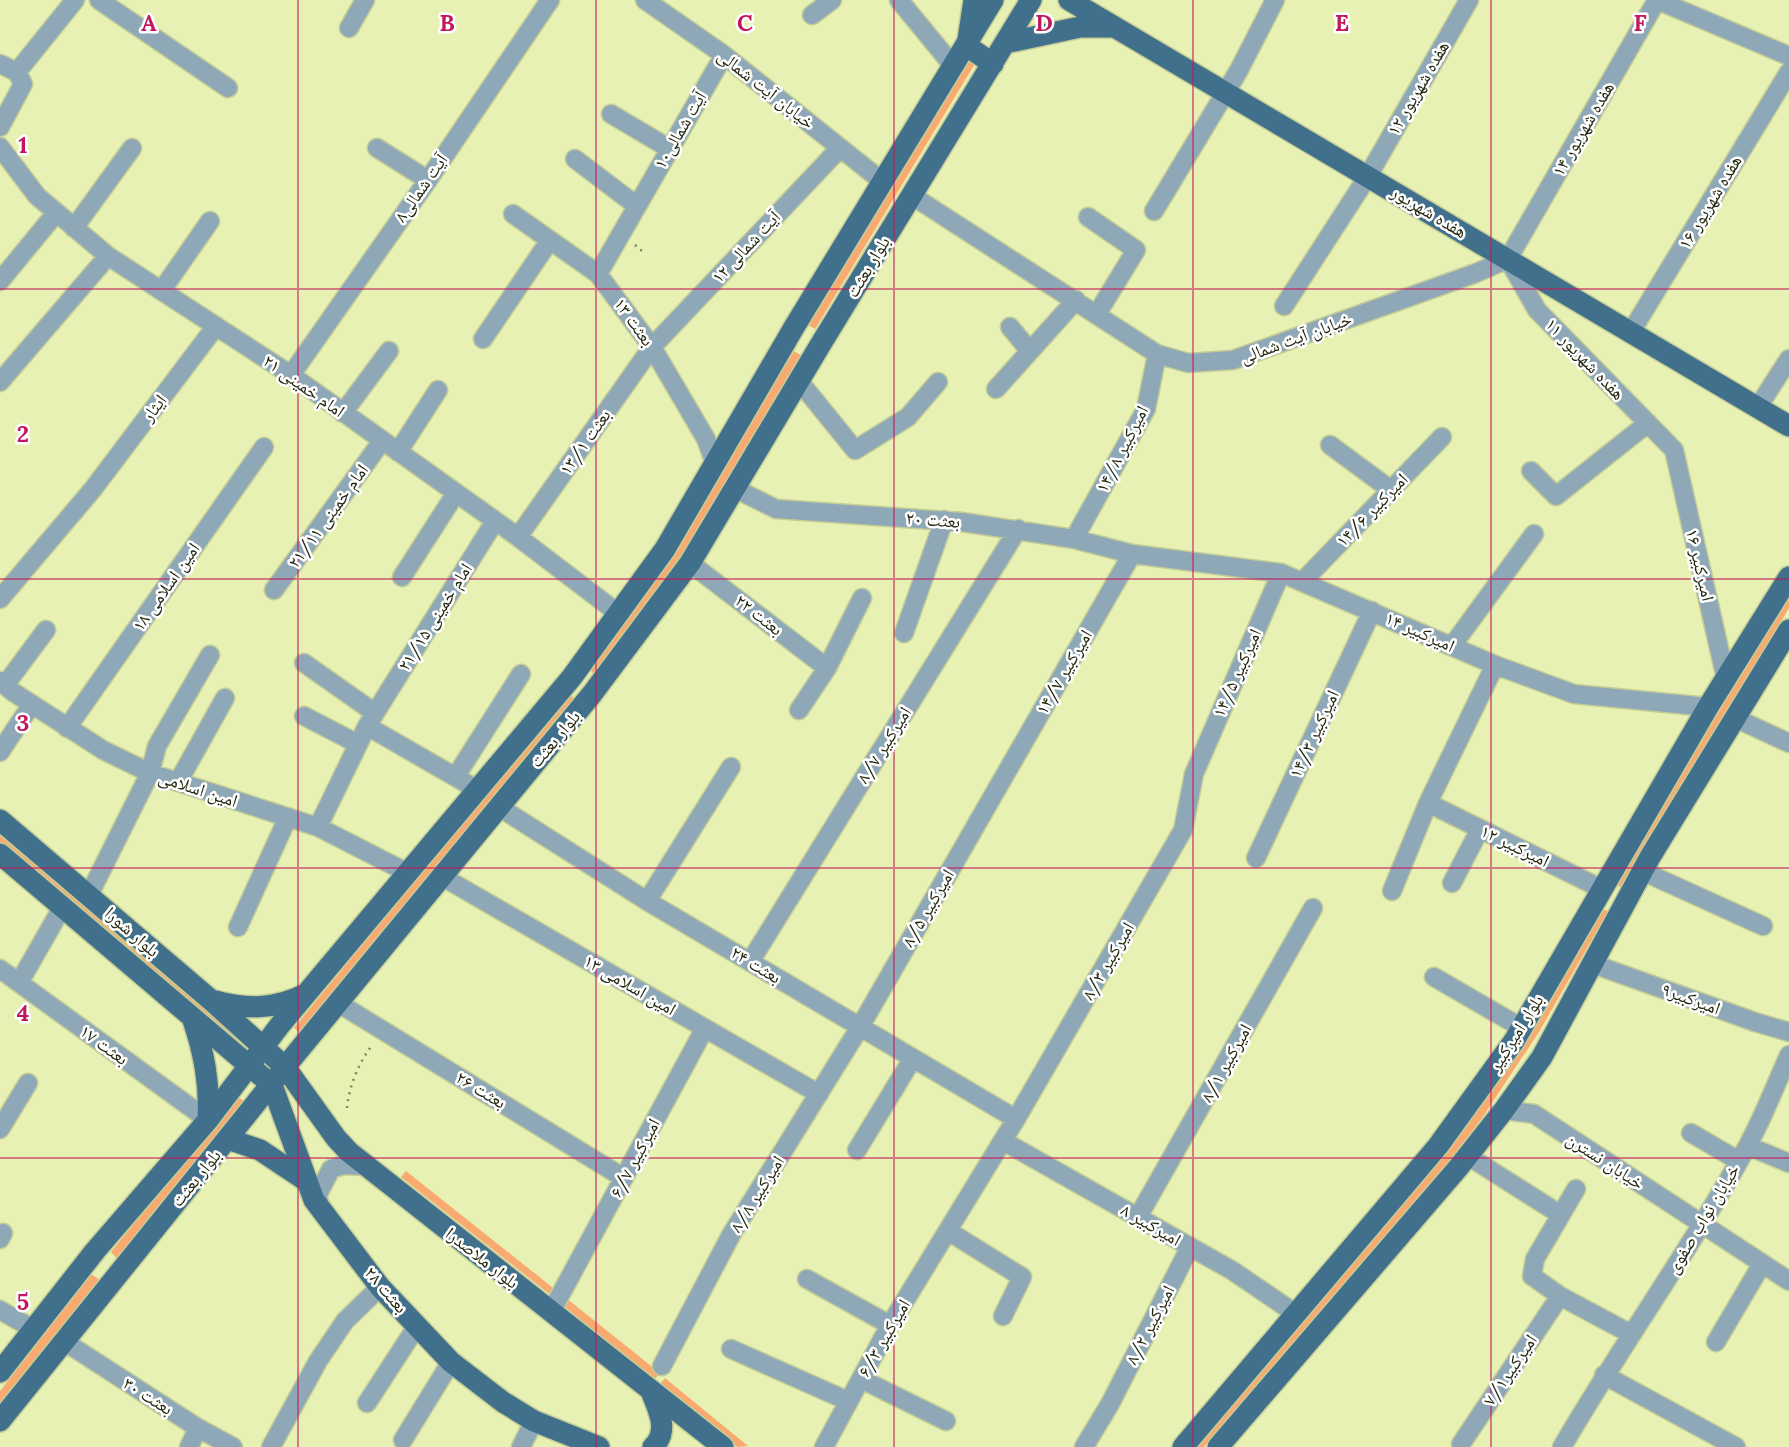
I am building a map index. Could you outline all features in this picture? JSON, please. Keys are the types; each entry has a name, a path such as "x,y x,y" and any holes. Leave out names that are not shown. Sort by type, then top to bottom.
{"main road":[{"path":"974,0 967,46 993,64"},
{"name":"بلوار بعثت","path":"0,1372 95,1251 208,1120 249,1064 572,677 619,614 665,549 793,329 993,0"},
{"name":"بلوار بعثت","path":"0,1422 285,1067 353,1012 440,876 607,675 690,563 1031,0"},
{"name":"هفده شهریور","path":"1069,0 1789,426"},
{"path":"1093,0 1116,27"},
{"path":"1005,43 1080,27 1116,27"},
{"path":"793,329 819,347"},
{"name":"بلوار امیرکبیر","path":"1183,1447 1438,1146 1522,1028 1708,707 1788,579"},
{"name":"بلوار امیرکبیر","path":"1218,1447 1468,1156 1542,1057 1642,871 1789,630"},
{"name":"بلوار شورا","path":"0,820 212,1000 263,1047"},
{"name":"بلوار شورا","path":"0,854 249,1064"},
{"path":"212,1000 237,1007 264,1008 287,1003 308,993"},
{"path":"192,1015 207,1065 208,1120"},
{"name":"بلوار ملاصدرا","path":"263,1047 285,1067 336,1138 367,1166 723,1447"},
{"name":"بعثت ۲۸","path":"249,1064 272,1085 282,1107 305,1180 319,1207 380,1287 451,1362 503,1402 534,1421 596,1446"},
{"path":"228,1139 260,1150 305,1180"},
{"path":"95,1251 121,1271"},
{"path":"651,1391 662,1429 660,1440 653,1447"}],"street":[{"path":"17,72 75,0"},
{"path":"99,0 228,88"},
{"path":"349,28 365,0"},
{"name":"آیت شمالی۸","path":"291,375 550,0"},
{"name":"خیابان آیت شمالی","path":"645,0 724,55 883,182"},
{"path":"812,15 832,0"},
{"path":"898,0 954,67"},
{"path":"1154,211 1226,92 1275,0"},
{"name":"هفده شهریور ۱۲","path":"1284,306 1368,176 1469,0"},
{"path":"1657,0 1789,57"},
{"name":"هفده شهریور ۱۴","path":"1508,259 1657,0"},
{"name":"آیت شمالی۱۰","path":"598,274 724,55"},
{"path":"0,64 17,72 23,84 0,127"},
{"name":"هفده شهریور ۱۶","path":"1631,332 1789,72"},
{"path":"611,114 670,149"},
{"name":"امام خمینی ۲۱","path":"0,147 37,196 108,256 291,375 519,537 619,614"},
{"path":"74,228 132,148"},
{"path":"377,148 428,180"},
{"name":"آیت شمالی ۱۲","path":"652,347 840,148"},
{"path":"575,159 637,206"},
{"name":"خیابان آیت شمالی","path":"911,195 1157,354 1188,363 1233,360 1476,274 1508,259"},
{"path":"0,281 56,213"},
{"name":"بعثت ۱۳","path":"513,214 598,274 652,347 706,439 715,464"},
{"path":"1088,217 1136,250 1097,314"},
{"path":"162,290 210,220"},
{"path":"483,339 550,240"},
{"path":"0,383 108,256"},
{"name":"هفده شهریور ۱۱","path":"1508,259 1537,310 1674,450"},
{"path":"996,389 1076,300"},
{"name":"ایثار","path":"0,599 93,489 216,326"},
{"path":"1010,327 1030,351"},
{"name":"بعثت ۱۳/۱","path":"519,537 652,347"},
{"path":"343,413 389,351"},
{"name":"امیرکبیر ۱۴/۸","path":"1074,539 1146,410 1157,354"},
{"path":"1758,407 1789,359"},
{"path":"799,381 855,450 908,417 939,382"},
{"path":"398,452 438,390"},
{"path":"1531,471 1556,496 1648,424"},
{"name":"امیرکبیر ۱۴/۶","path":"1302,582 1442,438"},
{"name":"امام خمینی ۲۱/۱۱","path":"274,590 382,441"},
{"path":"1330,444 1391,489"},
{"name":"امین اسلامی ۱۸","path":"67,728 264,447"},
{"name":"امیرکبیر ۱۶","path":"1674,450 1726,679"},
{"name":"بعثت ۲۰","path":"736,489 776,509 944,520 1018,529 1074,539 1132,554"},
{"path":"402,577 456,493"},
{"path":"904,633 944,520"},
{"name":"امام خمینی ۲۱/۱۵","path":"318,827 371,720 495,521"},
{"name":"امیرکبیر ۸/۷","path":"750,962 1018,529"},
{"path":"1452,646 1534,534"},
{"name":"امیرکبیر ۱۴","path":"1132,554 1281,573 1495,665 1574,694 1708,707"},
{"name":"امیرکبیر ۱۴/۷","path":"996,790 1132,554"},
{"name":"بعثت ۲۲","path":"690,563 827,668"},
{"name":"امیرکبیر ۱۴/۵","path":"1194,774 1281,573"},
{"path":"799,710 827,668 862,598"},
{"name":"امیرکبیر ۱۴/۳","path":"1256,858 1372,611"},
{"path":"3,683 46,630"},
{"path":"89,895 150,773 157,746 210,655"},
{"path":"304,663 371,720 478,790"},
{"path":"1392,891 1428,803 1495,665"},
{"path":"456,776 521,674"},
{"name":"امین اسلامی","path":"3,683 67,728 103,750 150,773 318,827 408,873"},
{"path":"178,782 225,698"},
{"path":"0,752 32,704"},
{"path":"304,716 358,744"},
{"path":"1735,718 1789,743"},
{"path":"647,901 731,766"},
{"name":"امیرکبیر ۸/۳","path":"1003,1141 1184,830 1194,774"},
{"name":"امیرکبیر ۸/۵","path":"860,1027 996,790"},
{"name":"امیرکبیر ۱۲","path":"1428,803 1602,889"},
{"name":"بعثت ۲۴","path":"499,807 647,901 1016,1119"},
{"path":"238,928 288,817"},
{"path":"1452,883 1480,829"},
{"path":"1642,871 1763,926"},
{"name":"امین اسلامی ۱۳","path":"440,876 819,1094"},
{"path":"19,983 63,906"},
{"name":"امیرکبیر ۸/۱","path":"1138,1217 1313,908"},
{"name":"امیرکبیر۹","path":"1593,964 1789,1032"},
{"name":"بعثت ۱۷","path":"0,969 208,1120"},
{"path":"1434,977 1522,1028"},
{"name":"بعثت ۲۶","path":"353,1012 624,1178"},
{"name":"امیرکبیر ۸/۸","path":"662,1366 732,1235 860,1027"},
{"name":"امیرکبیر ۶/۷","path":"551,1312 705,1028"},
{"name":"خیابان نواب صفوی","path":"1562,1447 1743,1153 1789,1055"},
{"path":"857,1150 913,1058"},
{"path":"0,1129 28,1083"},
{"name":"خیابان نسترن","path":"1504,1110 1534,1114 1789,1280"},
{"path":"1691,1133 1743,1153 1789,1163"},
{"name":"امیرکبیر ۸","path":"1003,1141 1233,1270 1296,1314"},
{"name":"امیرکبیر ۶/۳","path":"824,1447 890,1325 1003,1141"},
{"path":"1468,1156 1561,1214"},
{"path":"319,1207 318,1194 331,1169 344,1165 367,1166"},
{"path":"1576,1189 1535,1259 1532,1276 1560,1296 1631,1334"},
{"path":"948,1231 1022,1277 1003,1315"},
{"name":"امیرکبیر ۸/۲","path":"1084,1447 1110,1404 1190,1247"},
{"path":"1716,1342 1762,1264"},
{"path":"807,1279 890,1325"},
{"path":"271,1447 318,1361 345,1321 380,1287"},
{"name":"امیرکبیر۷/۱","path":"1461,1444 1560,1296"},
{"path":"0,1310 33,1329"},
{"path":"367,1403 417,1326"},
{"name":"بعثت ۳۰","path":"65,1342 198,1428 233,1447"},
{"path":"731,1349 848,1401"},
{"path":"403,1440 451,1362"},
{"path":"1604,1376 1736,1447"},
{"path":"860,1379 946,1421"},
{"path":"521,1447 534,1421"},
{"path":"189,1447 198,1428"}],"path":[{"path":"347,1108 348,1096 365,1054 386,1032"}],"shaded area":[{"path":"969,57 976,62 815,329 808,325"},
{"path":"794,351 802,356 665,583 594,676 590,668 663,570"},
{"path":"1789,592 1789,608 1622,888 1617,885"},
{"path":"568,694 576,699 300,1033 294,1028"},
{"path":"0,834 238,1035 232,1042 0,845"},
{"path":"1602,909 1608,911 1539,1032 1484,1115 1443,1170 1204,1447 1197,1447 1464,1129 1530,1034"},
{"path":"237,1096 245,1102 117,1259 111,1252"},
{"path":"406,1171 557,1291 552,1296 401,1177"},
{"path":"91,1274 100,1280 0,1403 0,1391"},
{"path":"566,1298 660,1373 655,1379 561,1304"},
{"path":"665,1378 748,1446 737,1447 660,1384"}]}
